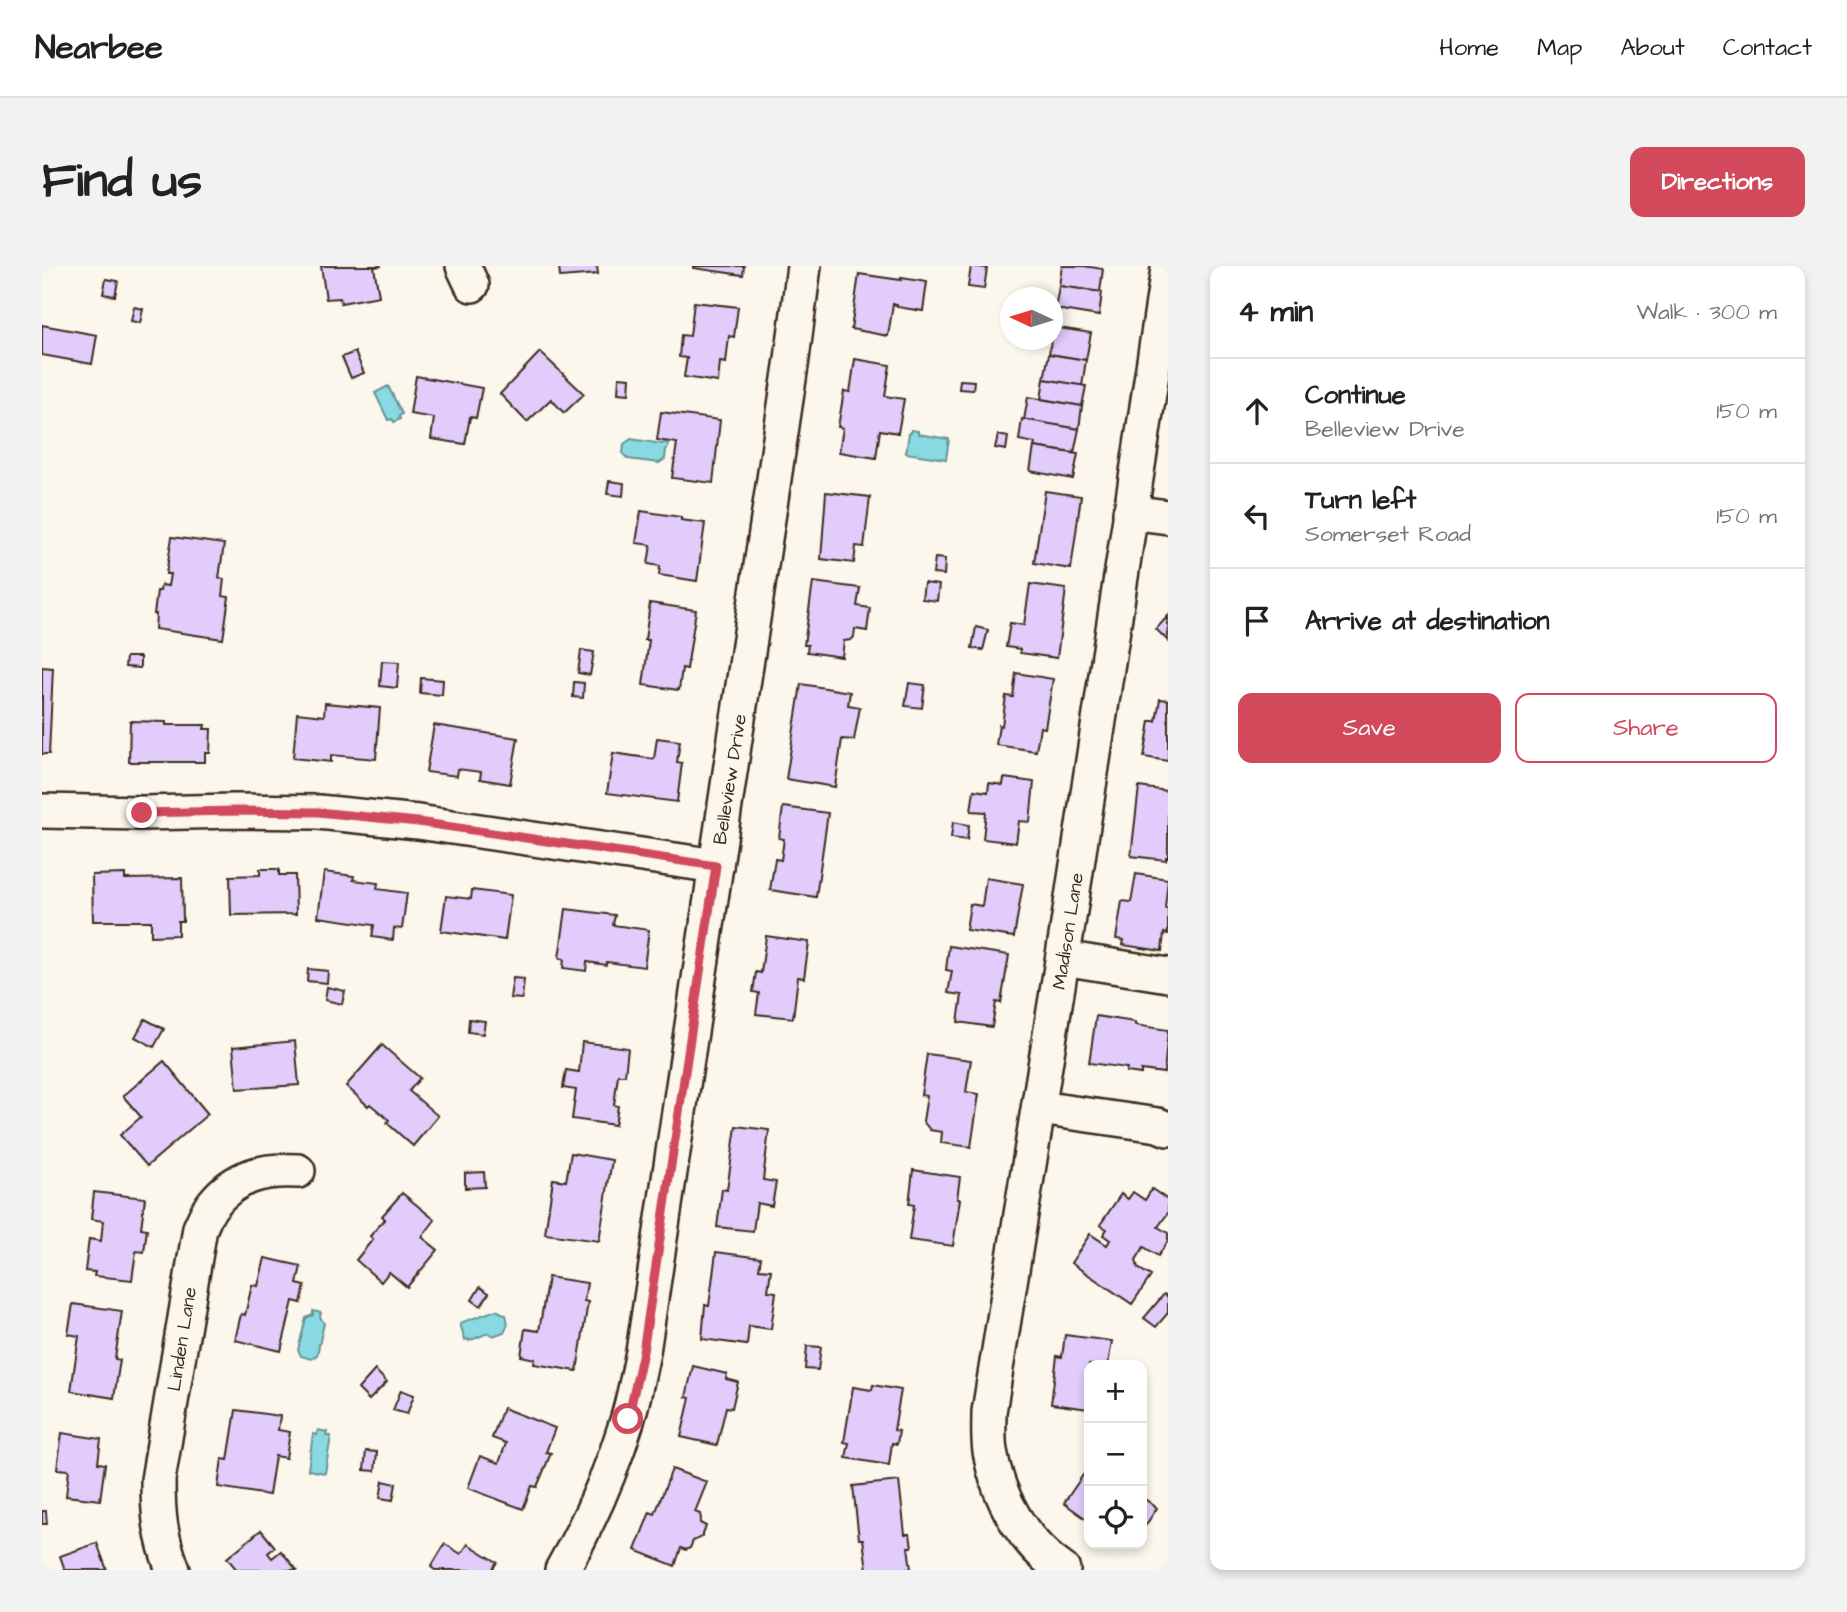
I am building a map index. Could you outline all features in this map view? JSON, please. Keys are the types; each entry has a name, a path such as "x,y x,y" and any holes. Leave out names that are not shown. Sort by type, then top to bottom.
{"street":[{"name":"Belleview Drive","path":"562,1570 604,1485 628,1419 643,1352 804,266"},
{"name":"Madison Lane","path":"1063,1570 1028,1538 1010,1512 998,1485 989,1449 989,1412 1063,958 1168,270"},
{"path":"1130,512 1168,517"},
{"path":"42,811 318,812 418,822 716,866"},
{"path":"1063,958 1168,975"},
{"path":"1039,1108 1158,1125 1168,1129"},
{"name":"Linden Lane","path":"173,1570 163,1545 158,1516 158,1480 200,1228 212,1205 231,1186 253,1175 277,1170 298,1171"}],"water":[{"path":"388,386 402,414 400,419 394,422 392,419 388,420 375,393"},
{"path":"911,430 918,431 918,434 949,439 946,459 906,453"},
{"path":"631,439 662,444 666,442 669,446 665,459 659,463 628,459 623,454 624,444"},
{"path":"496,1310 506,1315 508,1324 504,1332 493,1336 488,1333 469,1341 465,1340 460,1323"},
{"path":"313,1311 321,1313 320,1317 324,1323 317,1355 311,1359 301,1356 298,1350 306,1318 313,1315"},
{"path":"318,1430 331,1436 325,1473 308,1470 313,1434 317,1435"}],"building":[{"path":"321,266 382,266 374,267 379,296 341,303 340,298 326,299"},
{"path":"559,266 597,266 598,274 560,277"},
{"path":"693,266 744,266 743,275"},
{"path":"971,266 987,268 984,289 968,287"},
{"path":"1062,266 1103,269 1100,292 1059,286"},
{"path":"859,274 927,282 923,311 893,304 888,336 851,329"},
{"path":"106,279 118,281 115,296 103,294"},
{"path":"1059,286 1102,292 1099,316 1063,310 1063,287"},
{"path":"694,302 738,307 734,337 729,336 726,363 720,362 718,382 684,377 687,358 679,357 681,335 690,336"},
{"path":"134,307 143,309 140,323 131,321"},
{"path":"42,325 97,335 92,364 42,355"},
{"path":"1063,329 1091,333 1086,360 1049,354 1050,350 1063,350"},
{"path":"355,352 364,373 351,378 342,357"},
{"path":"540,352 584,394 564,413 551,399 527,422 500,394"},
{"path":"1049,354 1086,360 1082,386 1044,379"},
{"path":"855,359 890,365 885,396 904,399 898,433 880,430 876,458 839,452 843,428 838,427 844,391 850,392"},
{"path":"416,376 482,388 476,418 470,417 465,444 431,439 434,418 410,414"},
{"path":"619,377 630,378 629,394 618,393"},
{"path":"1044,379 1086,386 1082,406 1041,399"},
{"path":"960,380 974,381 973,390 959,389"},
{"path":"1028,397 1082,406 1079,429 1024,420"},
{"path":"661,412 720,420 713,483 672,478 677,443 657,440"},
{"path":"1022,419 1079,429 1074,453 1034,447 1035,443 1019,440"},
{"path":"998,435 1008,437 1006,450 995,448"},
{"path":"1034,447 1078,454 1073,479 1030,471"},
{"path":"609,481 624,483 623,496 607,494"},
{"path":"1045,491 1081,496 1071,569 1034,563"},
{"path":"826,492 870,497 864,547 856,546 854,563 821,559"},
{"path":"641,511 705,523 697,581 659,575 660,566 648,564 651,545 636,543"},
{"path":"172,537 224,544 219,578 224,579 222,596 229,597 223,639 155,629 157,591 160,591 161,585 168,586 170,574 166,574"},
{"path":"935,558 945,559 944,575 933,574"},
{"path":"813,582 860,588 857,606 870,608 867,631 855,629 854,637 844,641 842,657 807,652 808,645 804,645"},
{"path":"924,583 939,585 937,601 922,599"},
{"path":"1030,584 1066,589 1057,658 1020,653 1020,649 1006,647 1010,623 1024,625"},
{"path":"650,603 696,610 687,669 682,668 679,690 643,685 649,640 645,640"},
{"path":"1168,616 1168,641 1156,629"},
{"path":"976,627 988,630 983,650 972,648"},
{"path":"581,650 594,652 590,675 578,673"},
{"path":"126,657 140,657 140,668 125,667"},
{"path":"382,661 399,662 397,688 380,686"},
{"path":"42,667 53,668 49,754 42,754"},
{"path":"1016,673 1053,679 1045,728 1040,727 1036,751 996,745 1006,696 1013,697"},
{"path":"421,678 443,680 442,695 420,693"},
{"path":"574,682 584,683 583,698 573,697"},
{"path":"909,683 925,685 922,708 905,706"},
{"path":"801,684 850,692 848,705 860,707 854,740 842,739 835,787 786,779"},
{"path":"1160,699 1168,700 1168,761 1144,757 1150,721 1156,721"},
{"path":"325,703 380,708 376,759 331,755 331,762 293,758 297,713 324,716"},
{"path":"130,721 205,725 204,729 211,729 210,753 205,753 205,762 129,762"},
{"path":"434,725 518,738 510,784 480,779 481,772 458,769 457,776 426,772"},
{"path":"657,738 680,741 677,762 682,763 677,802 607,793 613,753 654,759"},
{"path":"1004,778 1034,782 1030,822 1019,821 1016,843 983,839 986,812 971,811 974,790 988,792 989,783 1003,785"},
{"path":"1139,787 1168,791 1166,860 1131,856"},
{"path":"783,807 828,813 816,897 770,890 775,859 781,860 784,839 779,838"},
{"path":"953,822 969,825 967,840 951,838"},
{"path":"260,869 279,869 279,875 295,875 296,914 231,915 230,876 260,875"},
{"path":"324,872 378,883 377,889 407,893 402,929 394,928 393,940 372,937 374,925 318,917"},
{"path":"125,874 125,879 182,878 183,921 178,921 178,935 151,936 151,921 93,921 92,875"},
{"path":"1136,874 1168,879 1165,908 1168,909 1168,934 1164,933 1162,951 1123,945 1124,940 1116,939 1122,901 1131,902"},
{"path":"986,878 1023,884 1014,937 966,930 970,904 982,906"},
{"path":"472,890 511,895 505,940 441,931 446,896 471,899"},
{"path":"566,909 615,915 613,925 649,930 644,967 587,962 586,971 563,968 564,959 559,958"},
{"path":"766,936 809,942 804,978 798,977 793,1018 756,1014 759,993 753,992 756,972 761,973"},
{"path":"949,946 1009,955 1001,1003 996,1002 992,1027 958,1022 962,995 948,993 952,971 946,970"},
{"path":"308,969 328,971 327,983 307,981"},
{"path":"513,978 524,979 522,999 510,998"},
{"path":"327,987 345,991 342,1004 325,1000"},
{"path":"1096,1016 1168,1030 1164,1073 1141,1070 1141,1074 1126,1072 1127,1068 1089,1063"},
{"path":"145,1019 164,1029 154,1047 135,1037"},
{"path":"469,1019 485,1021 483,1034 468,1032"},
{"path":"295,1041 299,1085 237,1089 233,1047"},
{"path":"582,1042 628,1048 625,1075 618,1075 614,1105 618,1106 615,1125 572,1119 576,1090 563,1088 566,1070 579,1072"},
{"path":"382,1045 420,1078 409,1091 438,1116 413,1146 387,1123 389,1120 346,1086"},
{"path":"927,1054 971,1060 966,1092 979,1094 971,1147 941,1143 942,1132 930,1130 923,1121 927,1096 921,1095"},
{"path":"164,1061 208,1114 147,1166 120,1135 141,1117 123,1096"},
{"path":"736,1126 769,1130 763,1180 776,1182 772,1206 757,1203 753,1231 717,1227 722,1189 727,1190"},
{"path":"571,1153 612,1160 599,1241 545,1234 553,1179 566,1181"},
{"path":"913,1170 960,1177 957,1199 960,1199 953,1246 909,1240 914,1205 909,1204"},
{"path":"484,1172 485,1187 465,1188 465,1173"},
{"path":"1152,1189 1168,1200 1168,1213 1158,1227 1168,1233 1168,1241 1158,1256 1144,1247 1136,1260 1138,1268 1151,1276 1132,1304 1071,1263 1090,1234 1107,1245 1110,1240 1103,1235 1107,1229 1100,1225 1121,1194 1128,1199 1133,1192 1145,1200"},
{"path":"94,1192 145,1198 141,1228 147,1229 144,1252 136,1251 132,1280 94,1276 95,1272 85,1271 89,1239 101,1241 103,1221 91,1219"},
{"path":"402,1193 435,1220 422,1237 438,1250 407,1287 389,1272 381,1282 356,1260 373,1239 370,1236 385,1219 382,1216"},
{"path":"716,1252 761,1258 759,1269 771,1270 768,1291 776,1292 771,1329 749,1326 747,1345 702,1339 705,1305 709,1306"},
{"path":"265,1258 301,1266 297,1284 305,1286 301,1303 293,1301 281,1351 235,1340 241,1314 245,1315 252,1285 258,1286"},
{"path":"548,1277 587,1283 584,1301 588,1302 577,1371 534,1364 535,1359 521,1356 525,1329 539,1331"},
{"path":"480,1287 489,1293 481,1306 472,1300"},
{"path":"1164,1294 1168,1297 1168,1313 1156,1327 1144,1318"},
{"path":"73,1304 122,1311 115,1359 120,1360 114,1398 71,1391 79,1336 68,1334"},
{"path":"1065,1335 1112,1341 1109,1360 1084,1360 1084,1408 1051,1404 1057,1356 1062,1357"},
{"path":"807,1346 821,1347 818,1370 805,1369"},
{"path":"693,1366 727,1374 726,1379 738,1382 732,1408 726,1407 717,1445 681,1437 690,1398 686,1397"},
{"path":"375,1370 387,1382 369,1400 358,1389"},
{"path":"873,1385 901,1390 894,1430 899,1431 897,1444 892,1443 889,1465 846,1458 849,1443 844,1442 853,1387 872,1390"},
{"path":"401,1390 414,1395 407,1414 393,1410"},
{"path":"503,1408 555,1428 546,1452 551,1453 537,1487 532,1486 523,1509 468,1488 480,1456 499,1463 506,1443 492,1438"},
{"path":"236,1410 280,1416 278,1430 290,1432 286,1458 275,1456 269,1495 218,1487 222,1459 228,1460"},
{"path":"62,1433 101,1439 98,1463 105,1464 100,1500 66,1496 69,1470 57,1469"},
{"path":"366,1451 377,1452 375,1471 364,1470"},
{"path":"672,1469 707,1482 695,1512 700,1514 700,1523 706,1526 702,1537 693,1541 690,1548 681,1548 675,1566 635,1550 650,1512 655,1514"},
{"path":"1083,1475 1084,1517 1064,1503"},
{"path":"383,1481 396,1484 393,1500 380,1498"},
{"path":"899,1481 905,1534 910,1534 912,1547 908,1547 911,1569 867,1570 863,1539 859,1539 853,1486"},
{"path":"1147,1501 1157,1508 1147,1523"},
{"path":"42,1511 46,1511 47,1524 42,1524"},
{"path":"261,1530 275,1547 268,1553 272,1558 281,1551 297,1570 237,1570 227,1558"},
{"path":"97,1543 107,1570 65,1570 60,1556"},
{"path":"445,1544 461,1554 468,1544 497,1562 492,1570 435,1570 431,1567"}],"route":[{"path":"142,813 318,812 418,822 716,866 643,1352 628,1419"}]}
